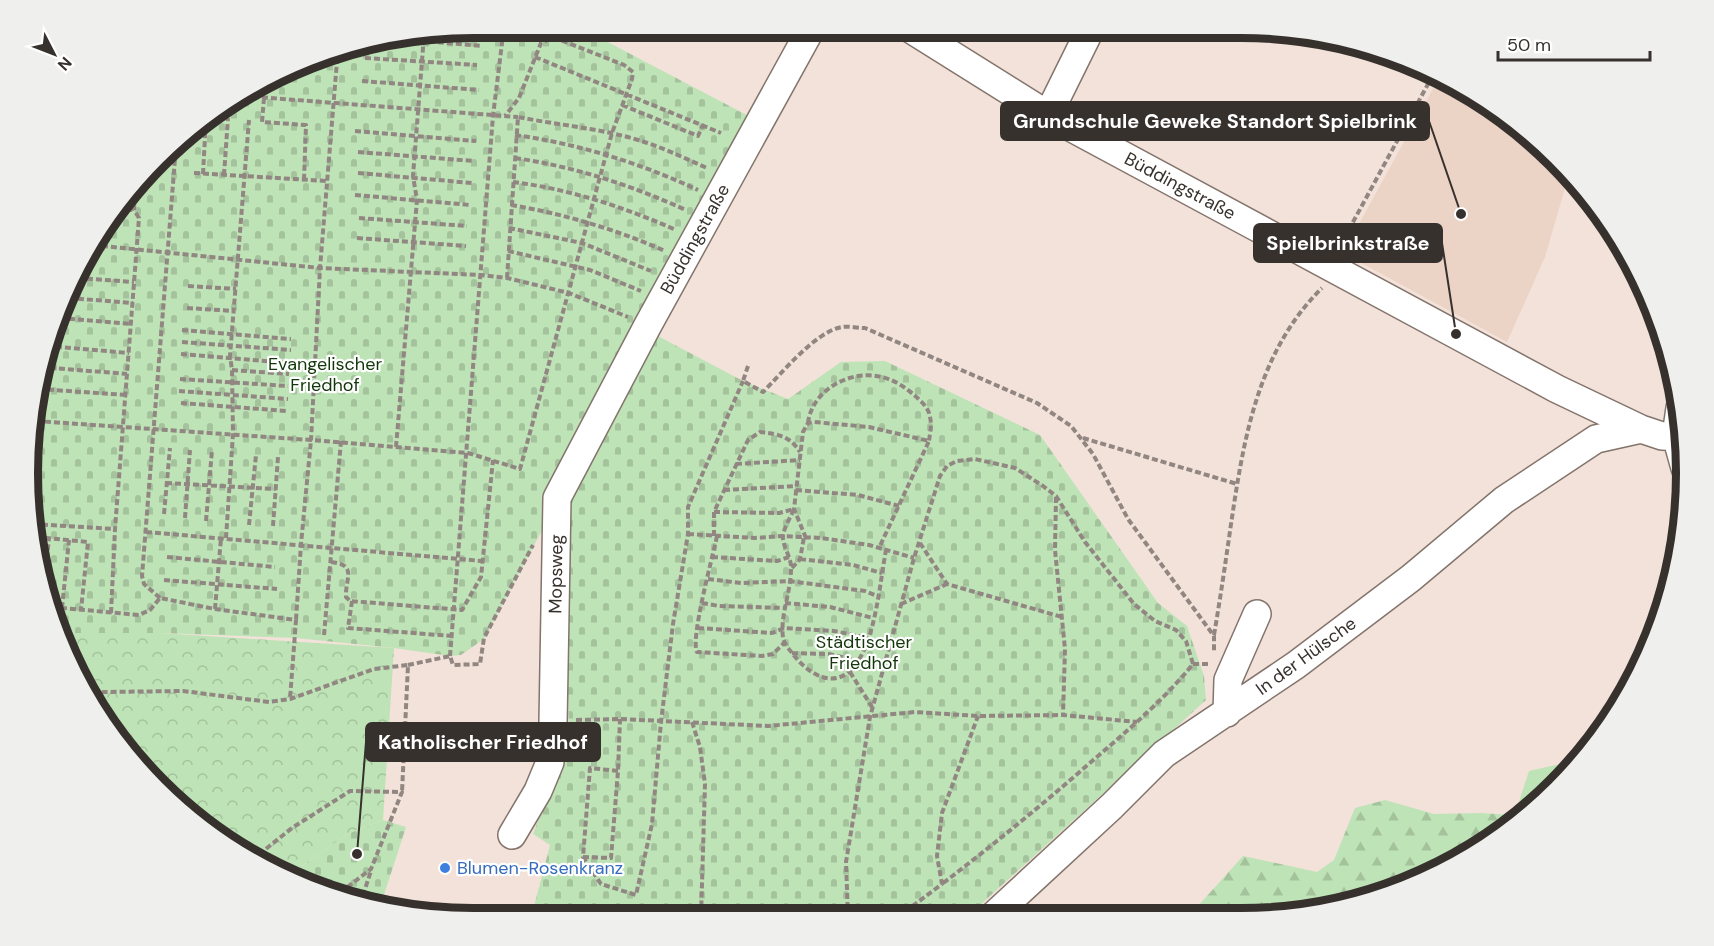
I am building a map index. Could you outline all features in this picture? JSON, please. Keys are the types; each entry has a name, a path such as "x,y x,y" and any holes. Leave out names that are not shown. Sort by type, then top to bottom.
{"street":[{"name":"Büddingstraße","path":"648,325 806,38"},
{"name":"Büddingstraße","path":"926,38 1048,115 1557,389 1641,429 1662,436 1675,437"},
{"path":"1048,115 1086,38"},
{"name":"Mopsweg","path":"512,835 538,791 550,762 553,723 557,498 648,325"},
{"name":"In der Hülsche","path":"1002,908 1112,806 1164,754 1296,665 1403,584 1504,500 1596,439 1641,429"},
{"path":"1227,712 1228,680 1257,614"}],"path":[{"path":"503,38 493,116 450,657 453,665 480,664 484,638 536,538"},
{"path":"40,421 341,441 468,453 520,469 612,133 633,72 591,52 558,39 550,39 541,43 519,98 506,116"},
{"path":"420,41 482,46"},
{"path":"396,447 417,200 413,176 424,41"},
{"path":"535,57 721,133"},
{"path":"365,58 477,65"},
{"path":"290,699 311,440 320,268 337,60"},
{"path":"1193,664 1214,664 1214,636 1237,484 1251,414 1272,359 1302,308 1334,269 1430,80"},
{"path":"362,81 479,90"},
{"path":"253,97 518,117 612,133 669,151 707,168"},
{"path":"264,98 262,122 306,125 304,180"},
{"path":"622,105 698,136 703,125"},
{"path":"507,278 507,251 518,117"},
{"path":"224,175 228,118"},
{"path":"215,609 230,486 233,434 231,346 249,120"},
{"path":"203,174 205,129"},
{"path":"355,131 476,141"},
{"path":"516,135 577,146 607,155 670,177 698,190"},
{"path":"358,152 474,161"},
{"path":"175,156 142,576 144,584 160,598 215,609 296,620"},
{"path":"514,158 632,186 687,210"},
{"path":"194,173 327,181"},
{"path":"358,173 413,176 472,183"},
{"path":"513,182 560,189 650,219 676,231"},
{"path":"355,195 470,205"},
{"path":"111,613 115,529 139,219 134,210 135,199"},
{"path":"511,205 556,214 618,231 665,252"},
{"path":"126,210 134,210"},
{"path":"359,218 467,226"},
{"path":"509,228 582,243 655,272"},
{"path":"357,238 466,246"},
{"path":"102,246 320,268 507,278 569,293 648,325"},
{"path":"507,251 590,270 644,293"},
{"path":"83,278 134,282"},
{"path":"188,286 236,289"},
{"path":"74,298 132,303"},
{"path":"187,308 234,311"},
{"path":"66,319 131,324"},
{"path":"744,381 764,392 802,352 820,338 840,327 865,328 1037,403 1071,426 1093,454 1128,519 1214,636"},
{"path":"182,330 232,332 291,339"},
{"path":"182,342 291,350"},
{"path":"56,347 129,353"},
{"path":"181,354 290,363"},
{"path":"618,771 591,768 583,857 601,884 636,895 652,824 673,624 688,534 688,507 744,381 748,366"},
{"path":"50,368 127,374"},
{"path":"232,370 289,374"},
{"path":"879,548 928,441 930,415 922,402 896,382 881,377 860,375 833,385 809,411 808,423 803,432 794,509 783,536 792,568 785,605 784,642 801,664 813,674 838,679 850,672 858,661 868,638 886,550"},
{"path":"180,379 288,386"},
{"path":"46,389 126,394"},
{"path":"179,391 288,399"},
{"path":"181,403 287,411"},
{"path":"808,423 869,428 928,441"},
{"path":"784,642 773,654 762,656 697,652 694,646 712,557 715,536 714,512 748,440 760,432 783,435 793,441 801,453"},
{"path":"1080,437 1237,484"},
{"path":"324,635 341,441"},
{"path":"164,514 170,448"},
{"path":"185,518 190,450"},
{"path":"206,521 212,450"},
{"path":"249,525 256,454"},
{"path":"273,526 278,457"},
{"path":"848,908 846,862 872,707 914,558 940,476 947,466 957,461 975,459 1015,468 1056,496 1085,542 1134,604 1155,621 1176,630 1186,641 1193,664"},
{"path":"330,562 340,563 347,567 349,572 346,597 352,601 462,610 481,577 493,460"},
{"path":"736,464 800,460"},
{"path":"166,483 276,489"},
{"path":"724,490 796,488 858,495 899,506"},
{"path":"1056,496 1055,550 1065,649 1064,715"},
{"path":"714,512 779,513 794,509"},
{"path":"792,568 800,559 805,538 794,509"},
{"path":"40,524 115,529"},
{"path":"146,532 482,561"},
{"path":"688,534 805,538 879,548 914,558"},
{"path":"42,537 88,542 81,610"},
{"path":"47,562 50,538"},
{"path":"69,540 62,608 139,615 150,610 160,598"},
{"path":"920,543 947,584"},
{"path":"167,557 275,567"},
{"path":"712,557 777,561 789,557"},
{"path":"800,559 854,565 882,573"},
{"path":"708,579 741,583 789,581 865,591 877,596"},
{"path":"164,580 277,589"},
{"path":"901,604 947,584 1062,617"},
{"path":"352,601 348,628 452,636"},
{"path":"701,603 719,606 830,607 873,618"},
{"path":"698,628 772,633 784,628 834,631 868,638"},
{"path":"792,653 829,654 858,661"},
{"path":"98,694 183,692 269,702 290,699 374,669 450,657"},
{"path":"909,908 1016,827 1138,722 1174,687 1193,664"},
{"path":"363,895 402,792 408,665"},
{"path":"850,672 872,707"},
{"path":"553,723 620,719 768,726 915,712 978,716 1064,715 1138,722"},
{"path":"942,884 937,856 942,813 978,716"},
{"path":"583,857 611,858 620,719"},
{"path":"692,722 700,747 705,784 701,908"},
{"path":"261,853 292,828 350,791 402,792"},
{"path":"345,889 371,869"}],"shaded area":[{"path":"1436,83 1506,127 1549,165 1566,184 1545,257 1507,342 1343,253"}],"green space":[{"name":"Evangelischer Friedhof","path":"445,38 600,38 760,122 484,639 461,655 450,656 296,638 160,633 68,633 52,586 41,530 38,501 38,445 52,360 82,280 127,208 165,165 208,127 255,96 306,71 360,52"},
{"name":"Städtischer Friedhof","path":"656,335 743,381 788,399 841,362 885,361 1040,435 1158,603 1187,626 1204,676 1206,700 977,908 534,908 550,845 533,834 569,736 563,503"},
{"path":"68,633 160,633 394,648 383,820 347,834 295,871 255,850 208,819 165,781 127,738 82,666"},
{"path":"1565,763 1516,810 1529,771"},
{"path":"1385,800 1434,814 1511,815 1483,835 1434,864 1354,894 1269,908 1196,908 1243,856 1317,872 1334,860 1355,808"},
{"path":"383,820 406,827 383,899 360,894 295,871 347,834"}],"place":[{"name":"Grundschule Geweke Standort Spielbrink","path":"1461,214"},
{"name":"Spielbrinkstraße","path":"1456,334"},
{"name":"Katholischer Friedhof","path":"357,854"},
{"name":"Blumen-Rosenkranz","path":"445,868"}]}
